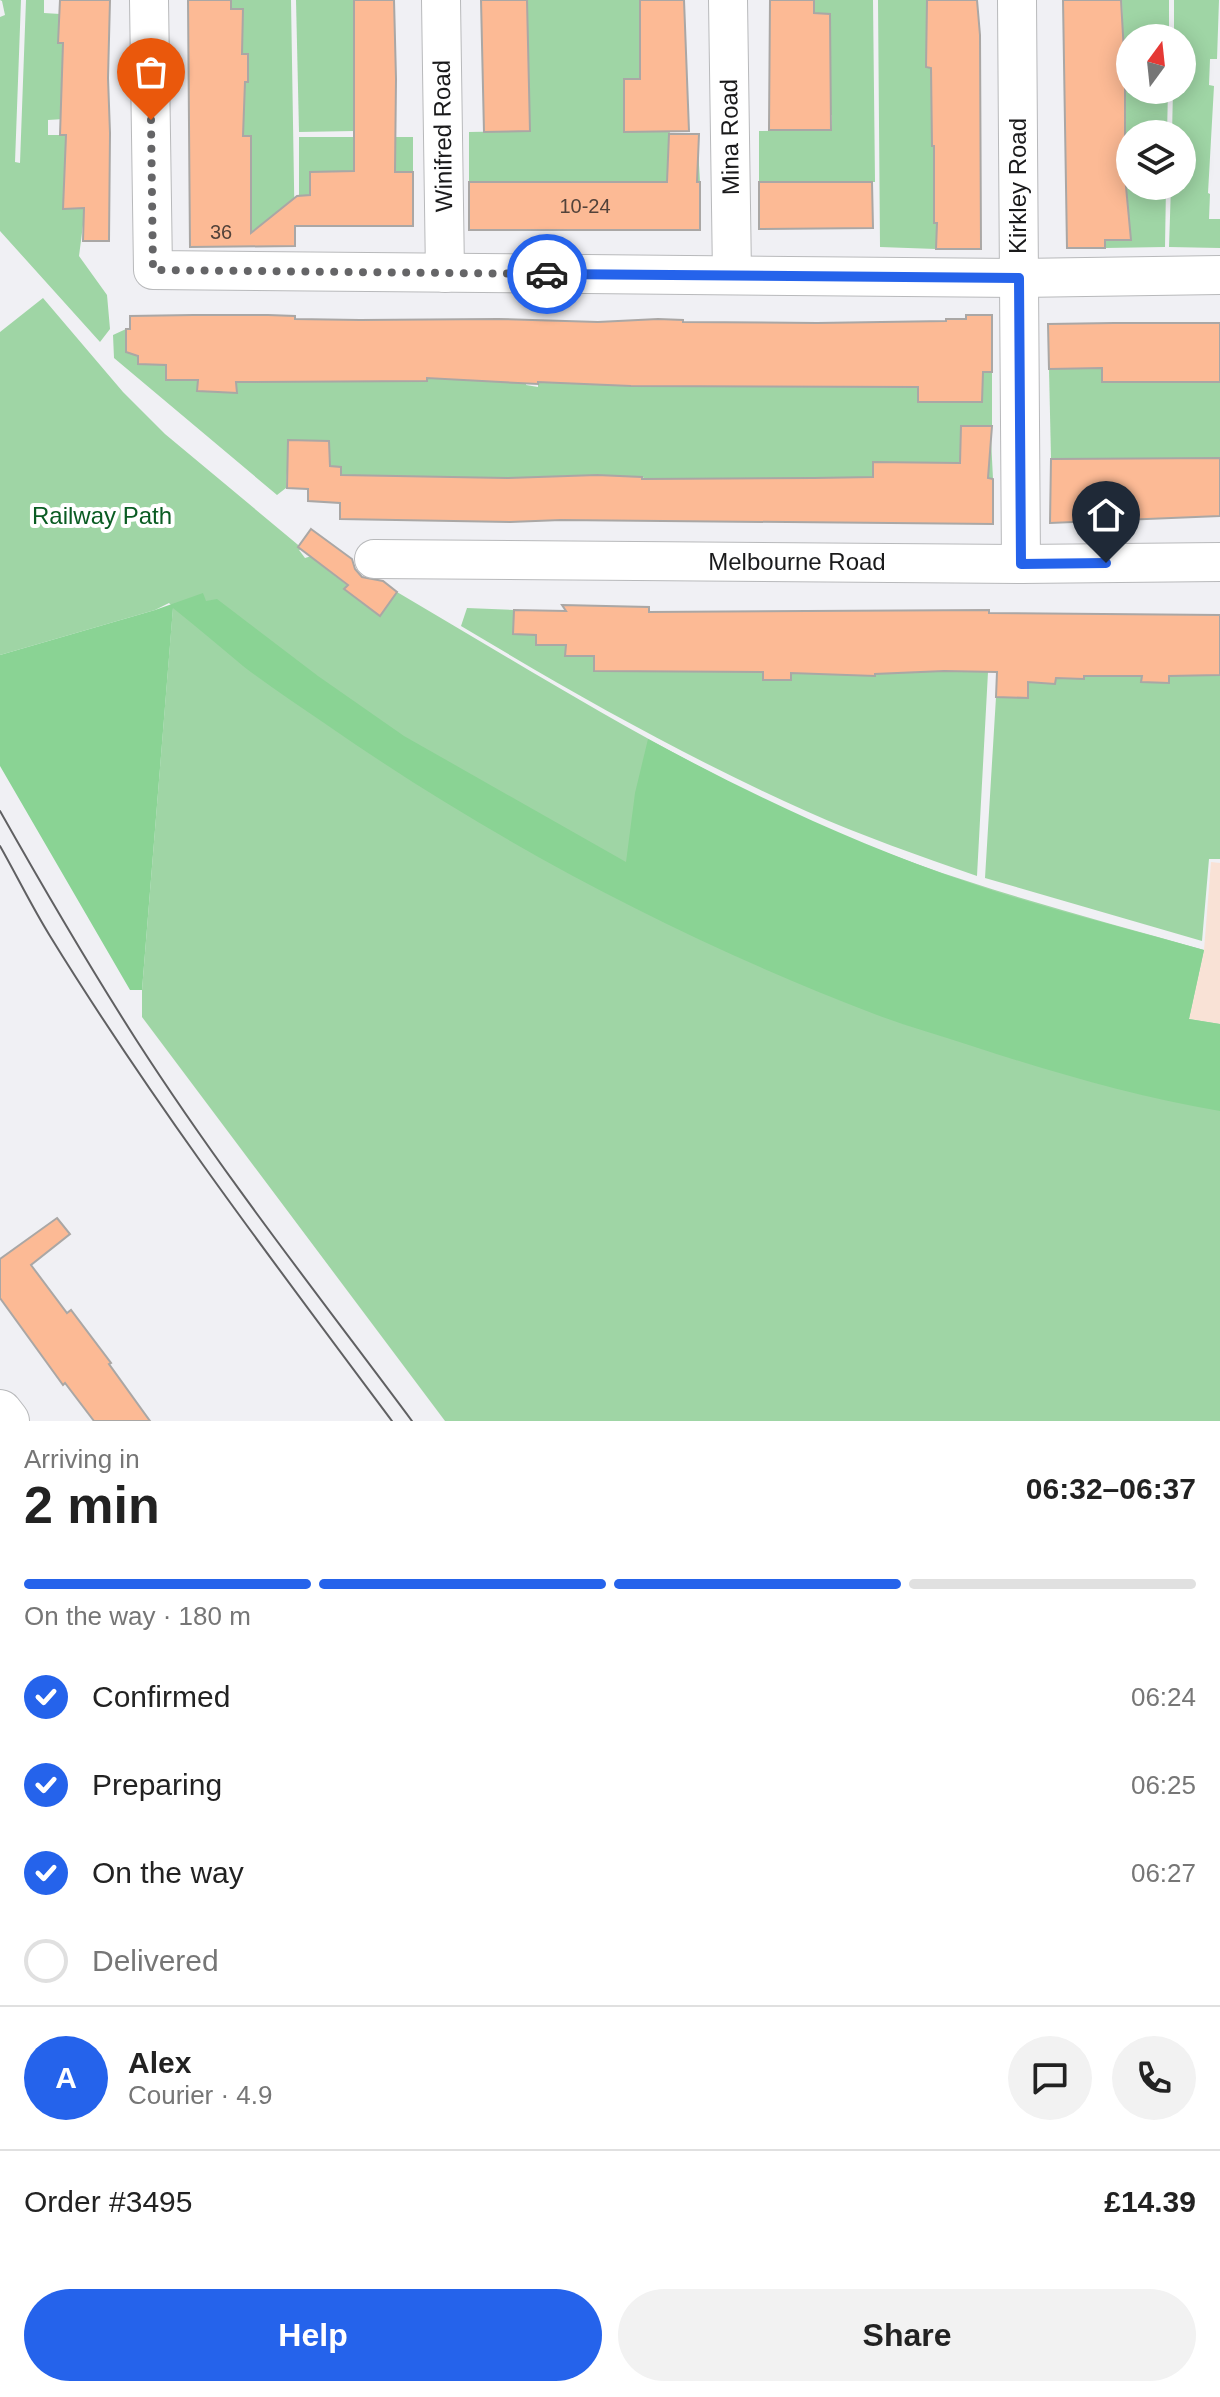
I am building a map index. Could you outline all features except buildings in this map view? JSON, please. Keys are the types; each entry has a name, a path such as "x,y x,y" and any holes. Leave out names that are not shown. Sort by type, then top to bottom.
{"main road":[{"path":"0,1412 7,1421"}],"street":[{"path":"149,0 153,270 1019,278 1220,275"},
{"name":"Winifred Road","path":"441,0 445,273"},
{"name":"Mina Road","path":"728,0 732,275"},
{"name":"Kirkley Road","path":"1017,0 1021,564"},
{"name":"Melbourne Road","path":"374,559 1021,564 1220,562"}],"shaded area":[{"path":"1211,862 1220,863 1220,1024 1189,1019 1204,950"}],"green space":[{"path":"0,0 21,0 15,162 20,163 26,0 44,0 44,13 60,14 64,119 48,120 48,135 67,135 63,209 88,208 79,256 107,295 110,329 100,342 0,231 0,17 5,15"},
{"path":"231,0 291,0 295,246 257,246 257,235 248,228 251,137 234,137 245,82 248,81 248,55 234,55"},
{"path":"296,0 354,0 354,131 299,132"},
{"path":"527,0 640,0 641,79 624,80 624,132 670,131 669,148 698,148 700,182 469,182 469,132 530,131"},
{"path":"813,0 873,0 875,182 759,182 759,131 832,130 832,115 816,115 831,89 830,14 814,13"},
{"path":"878,0 927,0 926,67 931,68 936,249 880,247"},
{"path":"1122,0 1169,0 1169,24 1122,24"},
{"path":"1174,0 1219,0 1217,59 1210,59 1209,85 1214,86 1208,193 1209,219 1220,219 1220,248 1169,247 1171,200 1196,200 1196,120 1172,120 1173,104 1196,104 1196,24 1174,24"},
{"path":"1124,104 1168,104 1167,120 1124,120"},
{"path":"299,137 413,137 413,172 311,172 310,195 299,195"},
{"path":"1116,174 1116,200 1166,200 1165,247 1105,248 1105,240 1127,239 1106,208"},
{"name":"Railway Path","path":"43,298 123,392 165,434 303,549 299,550 305,558 338,548 324,567 347,585 345,590 380,615 397,592 709,772 864,844 1008,894 1204,950 1189,1019 1220,1024 1220,1421 445,1421 142,1017 173,607 169,603 155,610 0,655 0,332"},
{"path":"126,329 126,352 138,356 138,364 166,365 166,380 199,355 197,391 237,392 236,357 348,381 426,381 428,368 480,381 527,368 526,385 538,387 538,381 918,386 919,402 932,402 982,385 983,372 992,372 992,426 962,426 961,438 991,439 993,479 934,478 932,462 874,462 873,478 341,475 341,467 330,466 329,441 289,440 286,488 277,495 114,358 113,335"},
{"path":"1102,368 1220,382 1220,458 1051,459 1049,369"},
{"path":"203,593 206,601 217,599 318,676 404,736 626,862 635,793 648,739 806,818 928,868 1028,901 1204,950 1189,1019 1220,1024 1220,1111 1096,1084 901,1024 805,986 663,922 525,849 391,768 243,666 173,608 142,990 130,990 0,766 0,655"},
{"path":"467,608 514,610 513,630 517,630 517,634 536,635 536,645 566,645 566,655 594,656 595,671 763,672 763,680 790,680 791,673 874,676 875,672 930,672 960,656 961,672 988,672 977,876 827,820 674,747 461,626"},
{"path":"1085,658 1113,676 1142,676 1142,682 1169,683 1169,676 1220,675 1220,859 1209,859 1202,941 985,878 996,697 1027,698 1028,682 1055,684 1056,678 1084,679"}],"tram line":[{"path":"0,811 84,956 169,1090 412,1421"},
{"path":"0,846 50,936 131,1061 216,1183 392,1421"}],"way so far":[{"path":"151,120 153,270 547,274"}],"route":[{"path":"547,274 1019,278 1021,564 1106,563"}]}
